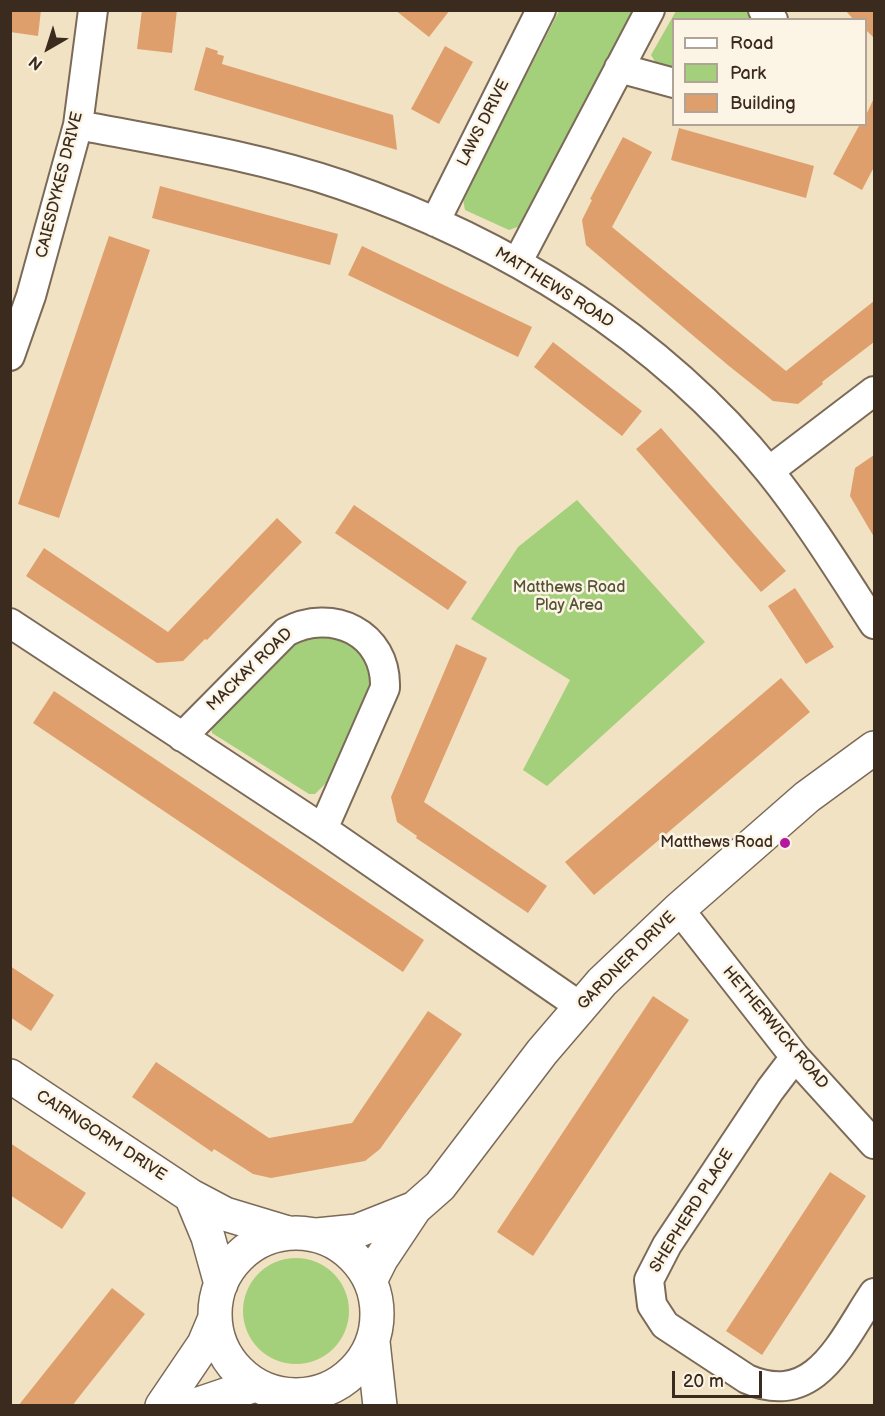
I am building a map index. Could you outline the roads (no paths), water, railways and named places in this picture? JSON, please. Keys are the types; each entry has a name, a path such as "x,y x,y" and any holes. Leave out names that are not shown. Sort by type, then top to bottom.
{"street":[{"name":"CAIESDYKES DRIVE","path":"10,356 31,296 78,125 93,10"},
{"path":"518,261 650,10"},
{"name":"LAWS DRIVE","path":"435,222 531,15"},
{"path":"619,68 672,82"},
{"name":"MATTHEWS ROAD","path":"78,125 219,153 341,185 435,222 518,261 624,331 706,402 769,471 874,624"},
{"path":"769,471 874,391"},
{"name":"MACKAY ROAD","path":"182,736 286,632 301,624 330,621 358,634 368,641 383,666 385,688 323,829"},
{"path":"10,623 323,829 581,1007"},
{"name":"GARDNER DRIVE","path":"370,1281 381,1259 415,1208 441,1186 542,1052 602,982 679,909 807,797 874,748"},
{"name":"HETHERWICK ROAD","path":"679,909 795,1057 874,1144"},
{"name":"SHEPHERD PLACE","path":"795,1057 770,1090 667,1245 649,1280 652,1305 664,1325 747,1379 768,1386 787,1388 815,1375 874,1293"},
{"name":"CAIRNGORM DRIVE","path":"10,1076 191,1196 225,1214 302,1234"},
{"path":"191,1196 208,1238 220,1284"},
{"name":"GARDNER DRIVE","path":"302,1234 357,1232 415,1208"},
{"path":"162,1406 204,1344 215,1318 220,1284 231,1265 247,1249 267,1238 302,1234 339,1245 351,1256 370,1281 375,1294 378,1318 373,1342 363,1361 349,1377 314,1400 281,1395 255,1385 239,1372 226,1357 218,1338 215,1318"},
{"path":"373,1342 380,1406"},
{"path":"193,1406 255,1385"}],"place":[{"name":"Matthews Road","path":"785,843"}],"park label":[{"name":"Matthews Road Play Area","path":"569,597"}]}
